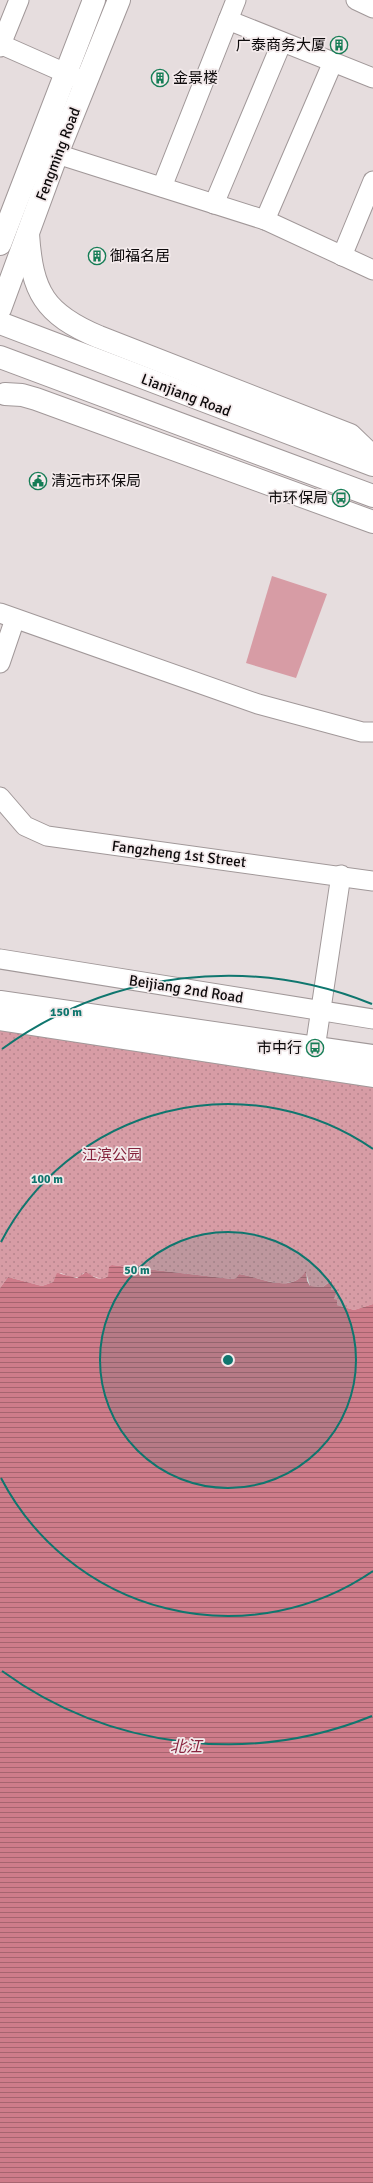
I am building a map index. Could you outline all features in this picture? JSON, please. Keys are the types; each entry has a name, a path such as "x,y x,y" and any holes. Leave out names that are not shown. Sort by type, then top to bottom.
{"main road":[{"name":"Fengming Road","path":"2,238 94,0"},
{"name":"Fengming Road","path":"0,309 57,154 119,0"},
{"path":"28,234 31,269 38,289 60,318 76,328 373,443"},
{"name":"Lianjiang Road","path":"0,323 373,466"},
{"name":"Lianjiang Road","path":"0,357 373,496"},
{"path":"3,395 30,387 68,382"},
{"path":"3,395 22,395 36,399 373,522"},
{"path":"350,435 373,457"},
{"path":"0,1002 314,1058 373,1076"},
{"path":"0,1019 314,1058 373,1056"}],"street":[{"path":"19,0 0,45 86,81"},
{"path":"162,187 236,0"},
{"path":"356,0 373,8"},
{"path":"228,20 373,78"},
{"path":"214,204 282,42"},
{"path":"265,220 334,62"},
{"path":"57,154 265,220 373,270"},
{"path":"342,256 373,181"},
{"path":"0,663 8,616 258,704 362,732 373,732"},
{"name":"Fangzheng 1st Street","path":"0,797 25,826 47,836 341,875 373,881"},
{"path":"314,1058 341,875"},
{"name":"Beijiang 2nd Road","path":"0,959 373,1019"}],"green space":[{"path":"272,576 327,594 296,678 246,663"},
{"name":"江滨公园","path":"0,1026 373,1082 373,1304 354,1310 337,1305 334,1299 338,1291 331,1290 331,1280 323,1287 310,1286 306,1272 299,1279 283,1283 239,1274 236,1278 232,1279 112,1265 108,1276 102,1279 83,1273 81,1277 70,1277 61,1273 56,1276 53,1282 42,1286 8,1277 0,1288"}],"water":[{"name":"北江","path":"112,1265 232,1279 236,1278 239,1274 275,1283 292,1282 300,1278 306,1271 307,1281 310,1286 323,1287 332,1280 331,1290 338,1290 334,1299 337,1300 337,1305 354,1310 373,1304 373,2183 0,2183 0,1288 8,1277 42,1286 53,1282 57,1273 77,1278 86,1272 92,1276 102,1279 108,1276 109,1267"}],"place":[{"name":"广泰商务大厦","path":"339,45"},
{"name":"金景楼","path":"160,78"},
{"name":"御福名居","path":"97,256"},
{"name":"清远市环保局","path":"38,481"},
{"name":"市环保局","path":"341,498"},
{"name":"市中行","path":"315,1048"}]}
